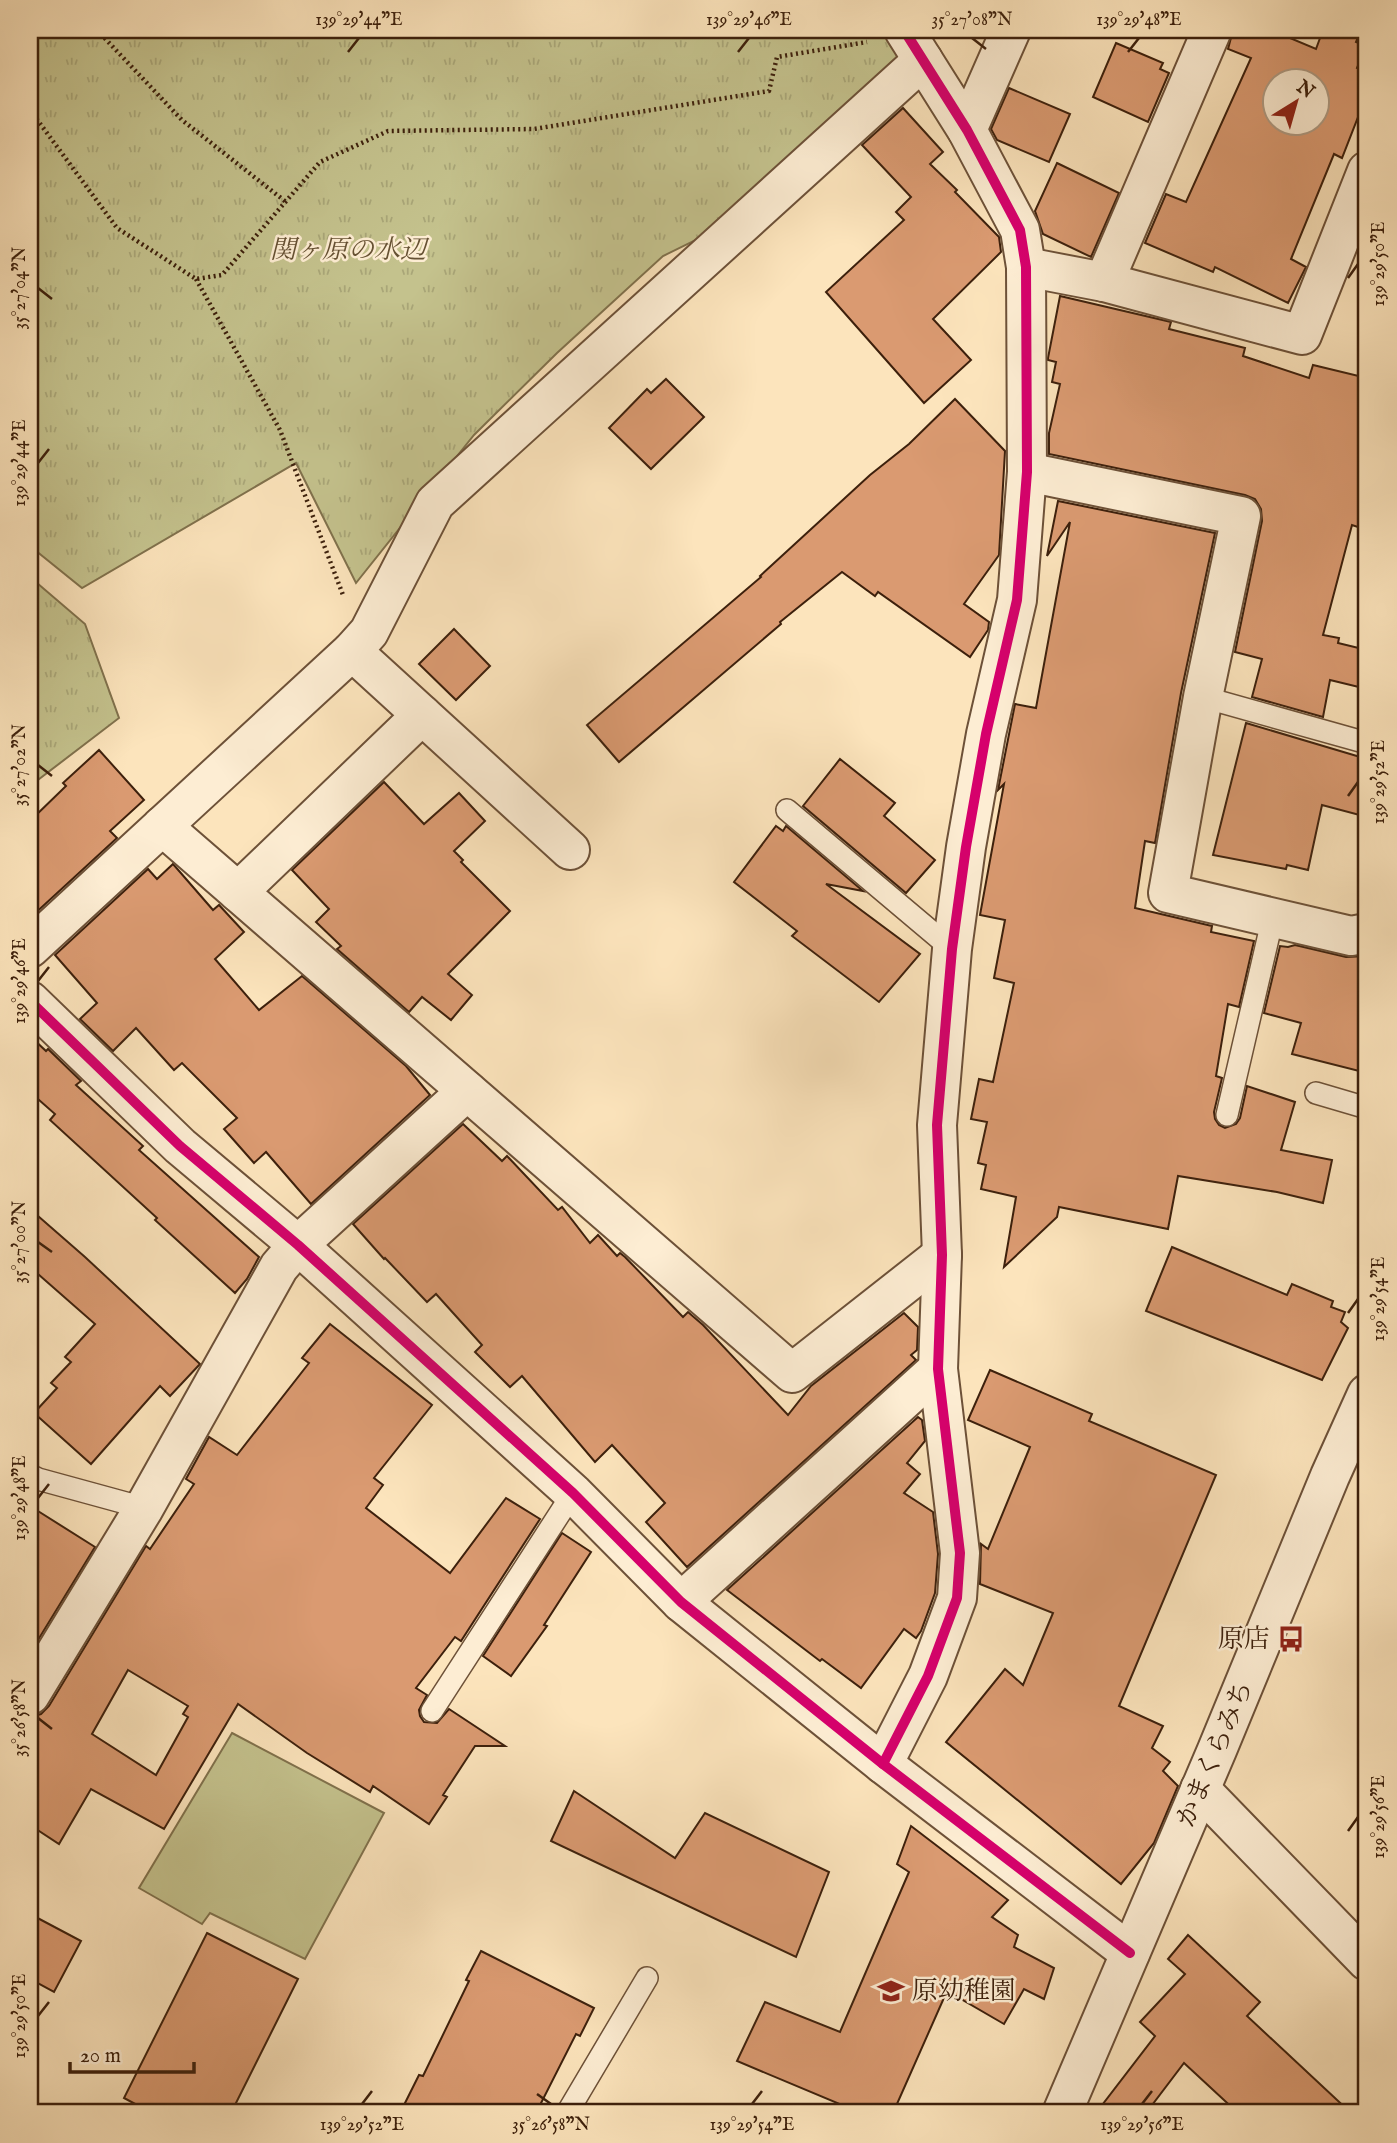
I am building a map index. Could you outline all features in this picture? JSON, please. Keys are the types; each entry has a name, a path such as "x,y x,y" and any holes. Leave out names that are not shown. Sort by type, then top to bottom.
{"street":[{"path":"967,130 1011,30"},
{"path":"1104,282 1212,30"},
{"path":"30,948 356,646 369,632 435,503 911,42 967,130 1020,230 1026,267 1027,472 1017,600 982,760 952,949 937,1125 942,1255 939,1369 960,1553 957,1598 928,1676 883,1765"},
{"path":"1026,267 1104,282 1302,335 1367,172"},
{"path":"1027,472 1241,516 1203,697 1168,893 1351,936 1367,933"},
{"path":"356,646 422,715 570,850"},
{"path":"238,892 422,715"},
{"path":"162,826 792,1373 942,1255"},
{"path":"30,1001 180,1146 298,1245 573,1493 681,1602 883,1765 1130,1953"},
{"path":"31,1692 144,1508 279,1267 298,1245 467,1091"},
{"path":"681,1602 939,1369"},
{"name":"かまくらみち","path":"1062,2113 1367,1394"},
{"path":"1200,1789 1367,1961"}],"lane":[{"path":"1203,697 1367,743"},
{"path":"787,810 952,949"},
{"path":"1227,1115 1273,917"},
{"path":"1316,1093 1367,1108"},
{"path":"30,1475 144,1508"},
{"path":"432,1711 573,1493"},
{"path":"566,2113 647,1978"}],"path":[{"path":"97,30 182,120 286,202"},
{"path":"196,279 222,275 320,162 388,131 534,129 769,91 777,57 911,42"},
{"path":"30,110 117,228 196,279 280,430 356,646"}],"green space":[{"name":"関ヶ原の水辺","path":"30,30 898,30 923,60 757,210 663,256 557,353 474,435 356,583 296,463 82,588 30,546"},
{"path":"30,577 85,624 119,718 30,786"},
{"path":"232,1733 384,1813 305,1959 210,1913 202,1924 139,1888"}],"building":[{"path":"1233,30 1271,30 1316,49 1323,30 1361,30 1356,42 1366,46 1357,68 1367,72 1367,94 1342,158 1334,154 1291,259 1306,267 1288,303 1215,267 1213,272 1145,243 1166,194 1186,202 1251,58 1228,49"},
{"path":"1116,43 1163,63 1160,69 1169,73 1148,122 1093,97"},
{"path":"1009,88 1070,114 1049,162 997,140 991,129"},
{"path":"903,108 943,152 930,164 999,237 1001,252 933,319 971,360 924,403 826,292 904,220 896,212 911,197 862,145"},
{"path":"1057,163 1119,193 1091,257 1043,234 1035,211"},
{"path":"1060,296 1171,322 1169,329 1245,348 1243,356 1309,378 1313,365 1367,378 1367,507 1361,528 1352,525 1323,635 1339,638 1338,643 1367,650 1367,689 1330,680 1323,717 1252,697 1262,659 1235,652 1262,521 1261,509 1255,499 1049,454 1049,433 1060,384 1052,382 1056,362 1048,358"},
{"path":"666,379 704,417 651,469 609,428 647,389 651,393"},
{"path":"955,399 1005,451 999,555 964,604 989,622 988,630 970,657 878,592 875,596 842,572 780,622 781,624 619,762 587,725 761,577"},
{"path":"1058,501 1215,533 1181,693 1155,843 1145,841 1135,908 1212,926 1211,932 1254,941 1239,1007 1228,1004 1216,1076 1222,1078 1214,1112 1215,1119 1225,1128 1236,1124 1240,1118 1247,1086 1295,1102 1281,1150 1332,1160 1323,1203 1277,1192 1178,1176 1168,1229 1059,1207 1057,1217 1004,1267 1016,1197 981,1189 986,1165 978,1163 987,1122 971,1119 979,1079 993,1082 1014,983 994,978 1005,920 980,915 1004,784 998,790 1015,704 1036,708 1070,522 1047,556"},
{"path":"454,629 490,666 456,700 419,664"},
{"path":"1246,723 1367,759 1367,817 1322,805 1308,870 1287,865 1286,869 1213,855"},
{"path":"99,750 144,800 110,831 117,838 30,918 30,821 66,786 63,783"},
{"path":"840,759 895,803 884,816 935,860 906,893 803,806"},
{"path":"384,782 424,824 459,793 485,821 454,851 463,860 461,862 510,911 448,974 472,995 451,1020 422,997 409,1012 337,949 341,946 316,922 329,909 292,870"},
{"path":"776,826 783,831 786,826 863,891 826,884 920,954 879,1002 792,936 797,931 734,882"},
{"path":"173,864 213,910 219,905 244,932 215,959 259,1010 302,976 406,1066 430,1095 311,1204 266,1152 254,1163 224,1129 237,1118 182,1063 174,1070 136,1028 113,1051 80,1019 97,1003 55,955 148,869 157,879"},
{"path":"1295,945 1346,957 1367,956 1367,1073 1292,1054 1301,1023 1264,1013 1280,946"},
{"path":"30,1036 46,1051 48,1049 81,1081 76,1085 143,1146 139,1150 259,1257 247,1279 235,1293 50,1120 55,1114 30,1092"},
{"path":"463,1124 502,1161 507,1156 558,1210 562,1207 590,1243 598,1235 617,1256 620,1253 625,1257 683,1317 688,1312 703,1325 788,1415 811,1386 904,1313 918,1327 917,1350 911,1355 916,1360 687,1567 646,1522 665,1503 612,1445 595,1462 522,1376 510,1387 475,1352 482,1345 436,1294 427,1302 353,1224"},
{"path":"30,1209 200,1364 170,1396 160,1386 91,1464 34,1413 57,1388 51,1383 71,1362 65,1357 95,1324 30,1267"},
{"path":"1172,1247 1287,1295 1292,1284 1333,1301 1331,1307 1345,1312 1341,1322 1348,1328 1322,1380 1146,1311"},
{"path":"330,1324 432,1405 374,1478 383,1485 366,1508 450,1573 506,1498 540,1519 461,1641 455,1637 416,1688 427,1695 419,1710 424,1722 437,1723 449,1709 505,1746 475,1746 443,1795 447,1797 429,1824 373,1786 370,1792 307,1753 238,1704 164,1829 91,1789 59,1844 30,1825 30,1717 41,1714 49,1706 146,1546 150,1549 194,1484 186,1479 209,1437 237,1455 309,1363 302,1358","holes":["128,1670 188,1706 183,1714 188,1717 156,1775 92,1734"]},
{"path":"990,1370 1092,1414 1089,1421 1216,1475 1119,1706 1163,1726 1152,1748 1170,1762 1163,1771 1178,1786 1154,1843 1121,1884 946,1742 1005,1669 1023,1685 1053,1613 980,1584 981,1544 988,1549 1030,1447 968,1420"},
{"path":"918,1417 922,1420 925,1441 907,1463 920,1474 904,1493 933,1512 938,1554 935,1593 916,1638 904,1629 861,1688 822,1659 820,1661 727,1590"},
{"path":"30,1506 95,1547 30,1653"},
{"path":"562,1533 591,1552 544,1625 547,1626 511,1676 483,1656"},
{"path":"574,1791 675,1858 705,1813 829,1872 796,1957 551,1841"},
{"path":"911,1826 1008,1900 992,1917 1018,1935 1014,1947 1054,1968 1044,1999 1024,1989 1004,2024 947,1991 893,2113 861,2113 737,2061 765,2002 840,2032 909,1872 897,1864"},
{"path":"30,1914 81,1941 54,1992 30,1979"},
{"path":"207,1933 298,1979 231,2113 152,2113 124,2098"},
{"path":"1188,1935 1260,2002 1247,2016 1351,2113 1238,2113 1184,2063 1146,2113 1096,2113 1155,2036 1140,2022 1185,1974 1168,1959"},
{"path":"481,1951 594,2008 580,2036 576,2034 536,2113 400,2113 419,2075 423,2076"}],"cycle path":[{"path":"883,1764 928,1676 957,1598 960,1553 938,1369 942,1255 937,1125 952,949 966,847 986,734 1017,600 1027,472 1026,267 1020,230 967,130 904,30"},
{"path":"30,1001 180,1146 298,1245 573,1493 681,1602 883,1764 1130,1953"}],"place":[{"name":"原店","path":"1291,1639"},
{"name":"原幼稚園","path":"891,1991"}]}
